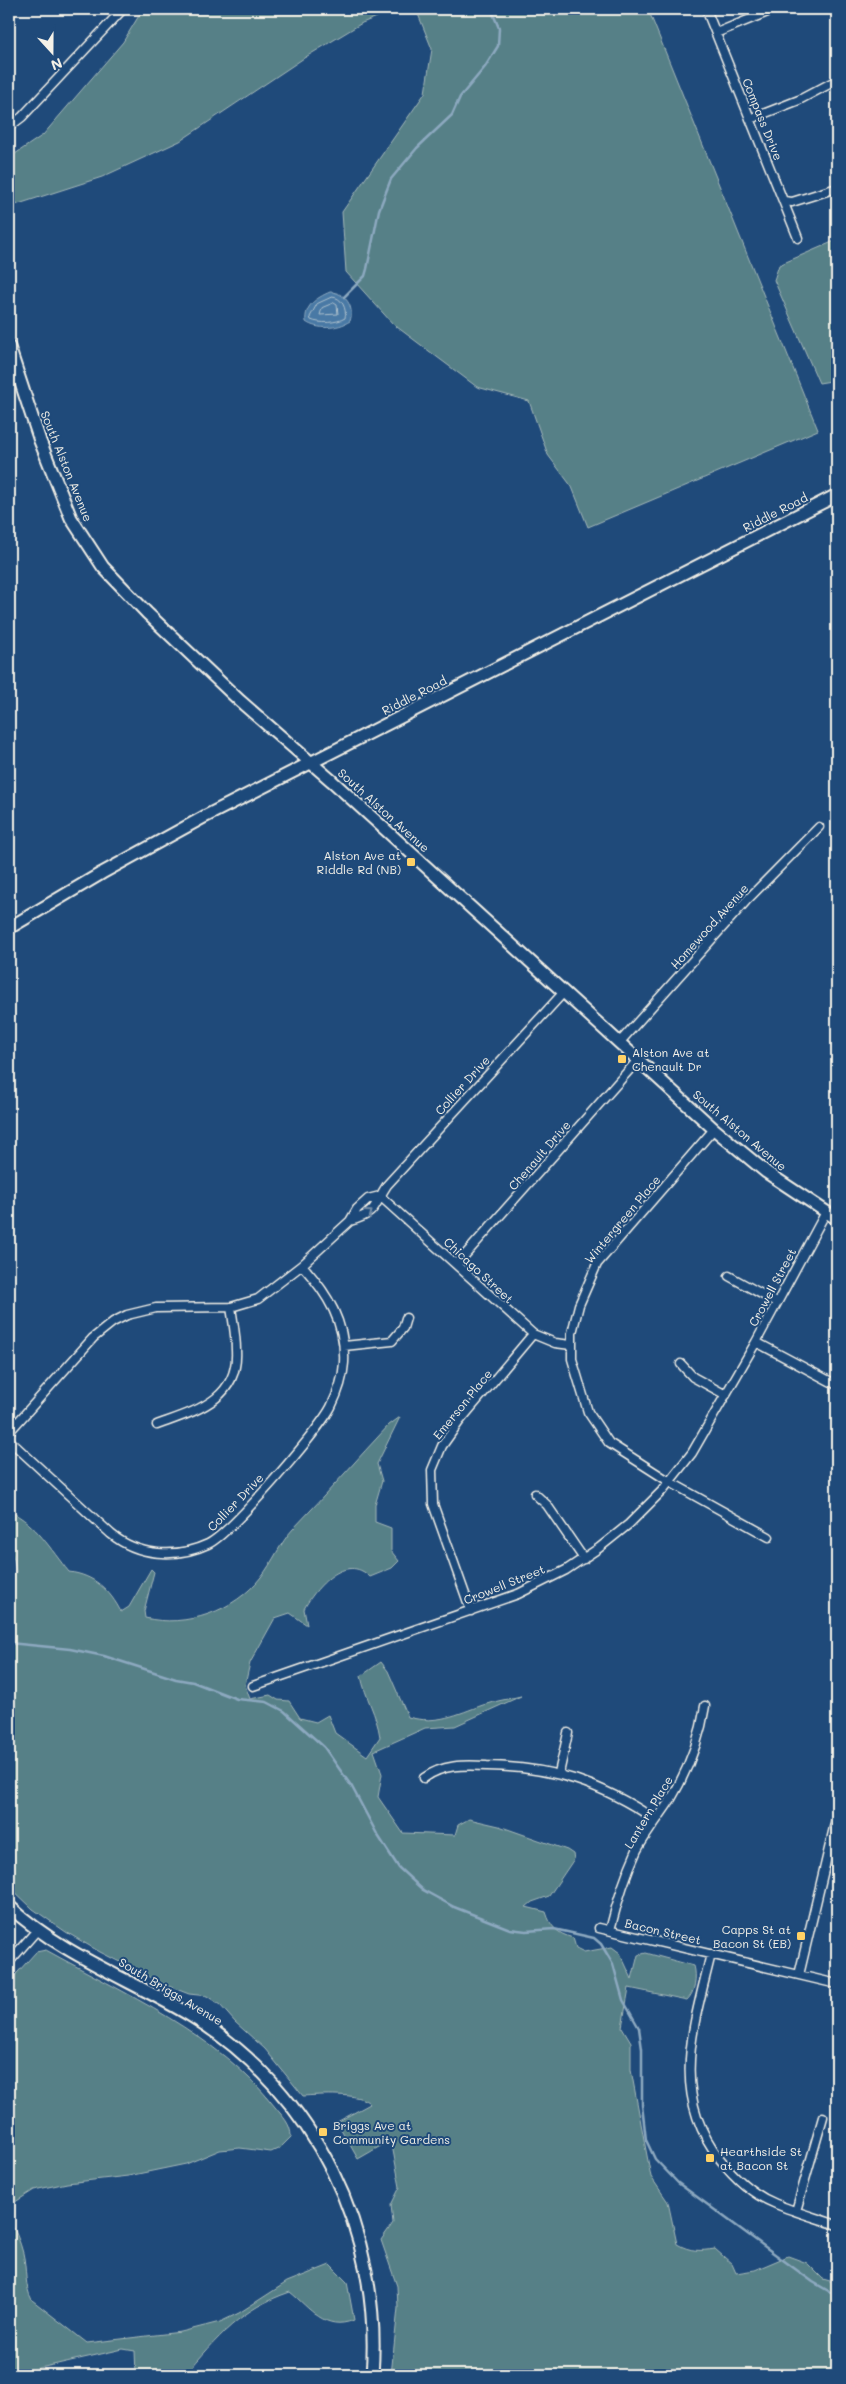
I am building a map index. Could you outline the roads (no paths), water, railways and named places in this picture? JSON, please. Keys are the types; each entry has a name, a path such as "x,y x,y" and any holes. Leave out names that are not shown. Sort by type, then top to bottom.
{"street":[{"path":"9,127 22,117 123,9"},
{"name":"Compass Drive","path":"706,9 798,238"},
{"path":"716,33 775,9"},
{"path":"750,119 799,100 837,80"},
{"path":"784,201 792,202 837,188"},
{"name":"South Alston Avenue","path":"9,347 53,474 71,518 96,559 147,613 240,701 714,1129 766,1172 837,1219"},
{"name":"Riddle Road","path":"9,928 124,860 310,763 837,495"},
{"name":"Homewood Avenue","path":"619,1043 746,901 819,827"},
{"name":"Collier Drive","path":"9,1432 94,1338 112,1322 140,1310 156,1308 231,1308 265,1295 302,1265 350,1221 357,1209 368,1200 380,1196 387,1185 564,992"},
{"name":"Chenault Drive","path":"457,1264 638,1060"},
{"name":"Wintergreen Place","path":"714,1129 597,1264 579,1305 571,1345 572,1359 588,1412 609,1443 670,1482 769,1537"},
{"name":"Chicago Street","path":"380,1196 533,1334 550,1341 571,1345"},
{"name":"Crowell Street","path":"253,1686 471,1611 541,1583 584,1559 629,1524 670,1482 692,1453 756,1342 826,1212"},
{"name":"Collier Drive","path":"9,1440 124,1544 143,1551 159,1554 196,1549 214,1541 228,1529 322,1421 334,1401 341,1380 344,1346 342,1330 330,1300 302,1265"},
{"path":"729,1276 776,1302"},
{"path":"157,1424 204,1408 214,1400 229,1382 236,1361 231,1308"},
{"path":"344,1346 392,1341 403,1328 406,1318"},
{"name":"Emerson Place","path":"471,1611 433,1504 432,1470 442,1446 459,1422 533,1334"},
{"path":"756,1342 837,1385"},
{"path":"681,1364 693,1377 726,1395"},
{"path":"535,1494 547,1505 584,1559"},
{"name":"Lantern Place","path":"610,1930 621,1888 634,1858 677,1788 692,1756 705,1706"},
{"path":"559,1773 568,1733"},
{"path":"424,1778 434,1771 445,1767 470,1766 531,1768 559,1773 613,1793 656,1820"},
{"path":"799,1975 837,1815"},
{"name":"South Briggs Avenue","path":"9,1906 38,1929 210,2028 256,2066 290,2103 304,2122 329,2164 353,2218 362,2251 369,2289 374,2341 372,2375"},
{"name":"Bacon Street","path":"599,1928 837,1984"},
{"path":"9,1962 38,1929"},
{"path":"711,1954 694,2023 689,2057 688,2074 694,2110 714,2152 738,2179 763,2197 796,2211 837,2224"},
{"path":"796,2211 823,2116"}],"water":[{"path":"330,292 344,297 348,301 351,311 350,321 340,326 328,328 311,325 306,322 307,311 312,303"}],"waterway":[{"path":"344,297 365,276 379,210 391,179 417,148 452,115 460,97 485,67 498,46 499,28 491,9"},
{"path":"9,1643 70,1649 104,1656 176,1679 193,1682 237,1699 267,1702 284,1711 324,1747 352,1787 377,1834 399,1868 423,1890 454,1907 510,1929 526,1931 554,1929 594,1938 601,1944 613,1964 623,2000 639,2028 642,2049 642,2105 646,2140 655,2159 678,2183 813,2282 837,2296"}],"place":[{"name":"Alston Ave at Riddle Rd (NB)","path":"411,862"},
{"name":"Alston Ave at Chenault Dr","path":"622,1059"},
{"name":"Capps St at Bacon St (EB)","path":"801,1936"},
{"name":"Briggs Ave at Community Gardens","path":"323,2132"},
{"name":"Hearthside St at Bacon St","path":"710,2158"}]}
